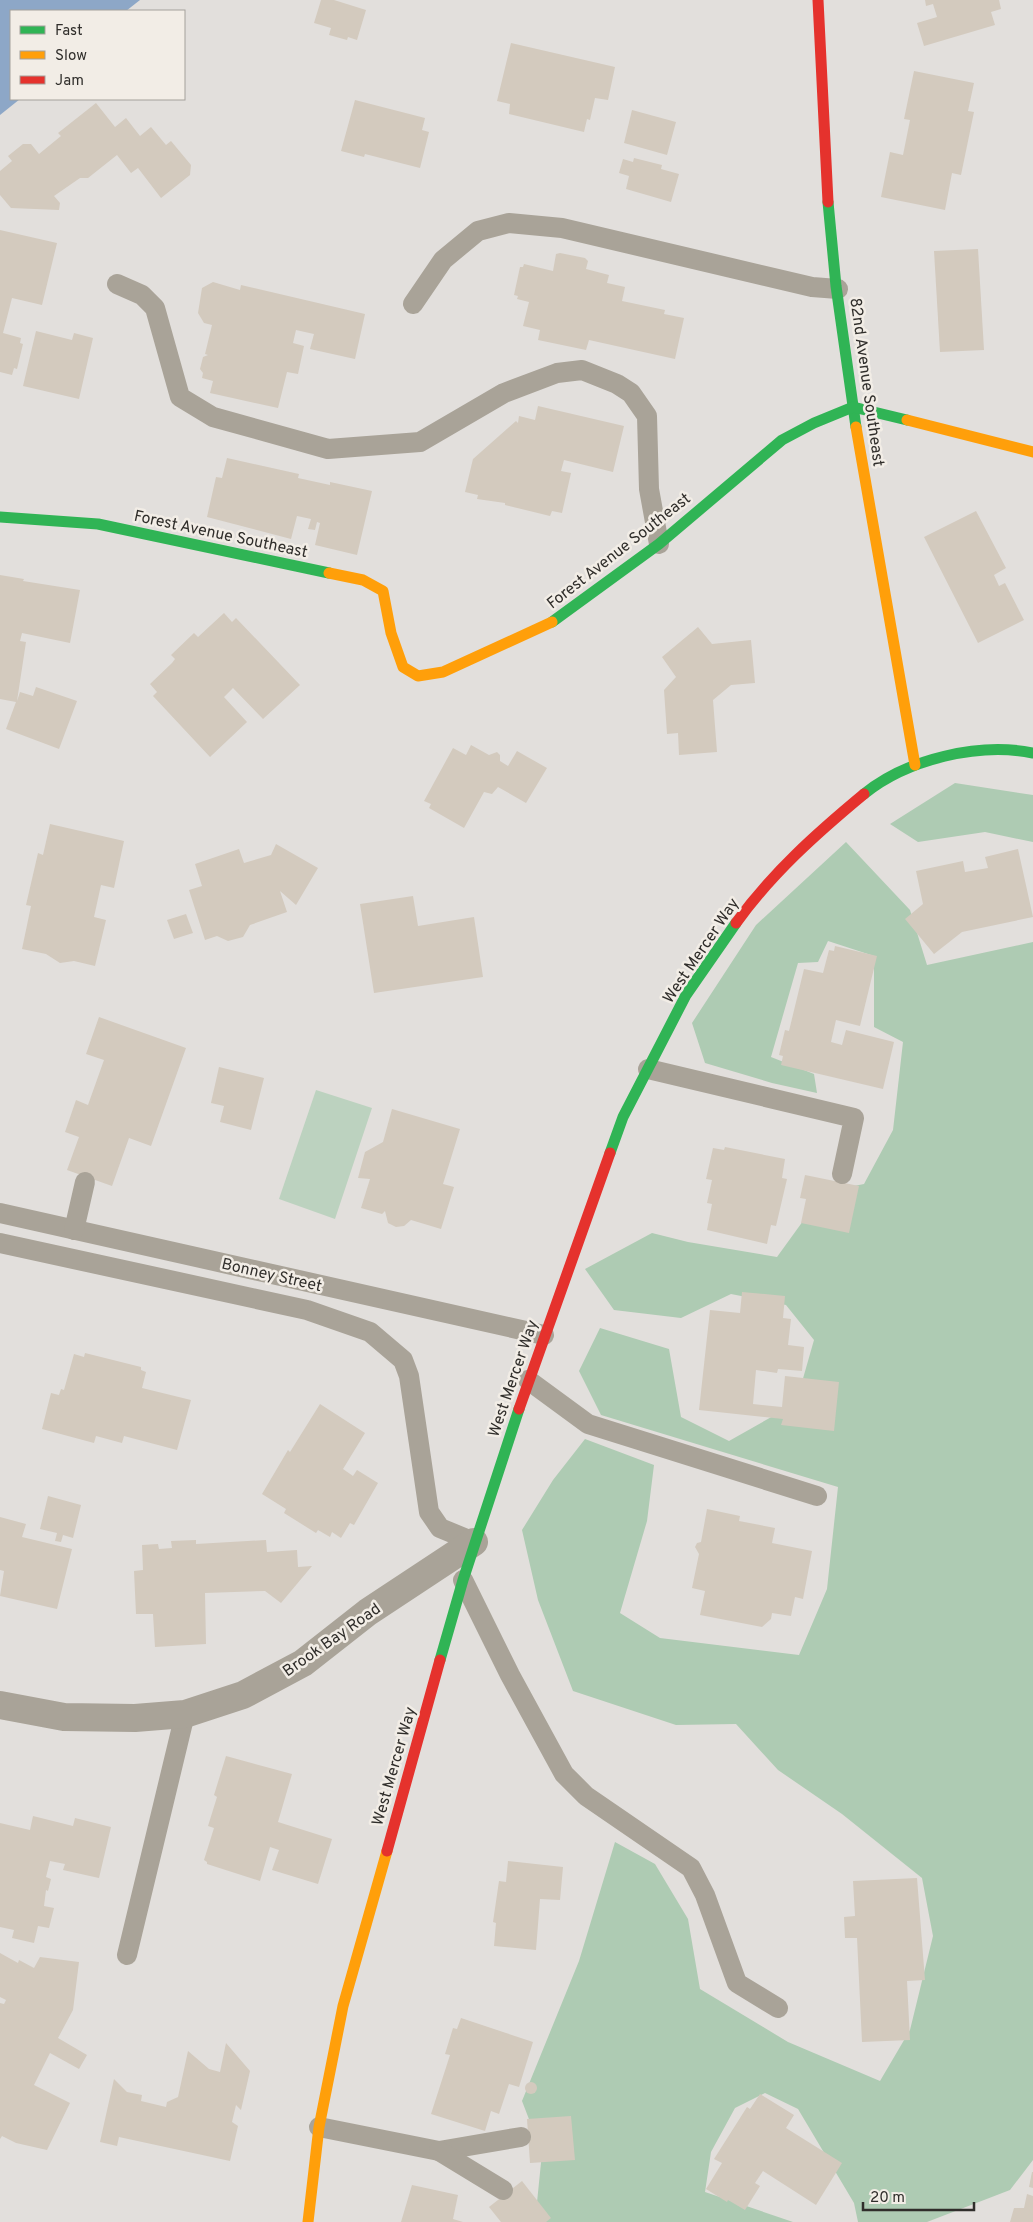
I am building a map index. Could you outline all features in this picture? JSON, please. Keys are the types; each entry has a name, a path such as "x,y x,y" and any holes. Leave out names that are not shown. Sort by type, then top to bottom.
{"street":[{"name":"82nd Avenue Southeast","path":"818,0 820,92 829,218 853,407 914,765"},
{"name":"Forest Avenue Southeast","path":"0,517 98,524 363,580 383,591 391,633 403,667 418,676 443,672 552,622 659,544 782,440 814,423 853,407"},
{"path":"853,407 1033,452"},
{"name":"West Mercer Way","path":"308,2222 319,2127 343,2006 463,1580 528,1380 623,1117 686,995 755,897 817,833 868,791 914,765 980,749 1018,750 1033,753"},
{"name":"Brook Bay Road","path":"0,1706 64,1717 135,1718 185,1714 243,1695 303,1663 368,1612 474,1542"}],"lane":[{"path":"413,304 443,260 478,231 509,223 562,228 812,287 838,289"},
{"path":"117,284 142,295 155,308 180,397 213,417 328,449 420,442 504,394 557,373 582,370 617,384 631,393 648,416 649,489 659,544"},
{"path":"648,1069 854,1118 842,1174"},
{"path":"74,1230 85,1182"},
{"name":"Bonney Street","path":"0,1213 544,1334"},
{"path":"0,1243 306,1310 370,1332 403,1360 410,1376 429,1512 440,1528 474,1542"},
{"path":"528,1380 588,1424 817,1496"},
{"path":"463,1580 510,1675 564,1774 586,1796 691,1868 705,1895 737,1983 778,2008"},
{"path":"127,1954 185,1714"},
{"path":"319,2127 439,2151 503,2190"},
{"path":"439,2151 521,2137"}],"green space":[{"path":"955,783 1033,795 1033,842 985,832 918,842 890,824"},
{"path":"846,842 910,910 927,965 1033,942 1033,2160 1010,2190 927,2222 858,2222 854,2203 798,2109 765,2093 735,2108 711,2152 705,2192 793,2222 535,2222 542,2153 522,2101 579,1961 615,1842 655,1864 688,1919 700,1989 788,2042 880,2081 910,2030 933,1936 922,1878 842,1814 778,1770 736,1724 676,1725 573,1691 538,1600 522,1530 553,1480 585,1439 654,1465 647,1521 620,1613 660,1638 799,1655 827,1589 838,1487 601,1415 579,1371 600,1328 669,1349 681,1417 729,1441 796,1403 814,1340 786,1305 731,1294 681,1318 614,1310 585,1269 652,1233 688,1242 777,1257 824,1192 864,1184 893,1130 903,1042 874,1027 874,956 828,941 818,962 798,963 771,1057 814,1074 817,1093 772,1083 705,1063 692,1023 756,925"},
{"path":"316,1090 372,1108 335,1219 279,1199"}],"water":[{"path":"0,0 140,0 127,10 10,10 10,100 19,100 0,115"}],"building":[{"path":"321,0 334,0 366,10 357,40 348,37 347,40 329,35 331,28 314,23"},
{"path":"925,0 999,0 1001,9 991,12 995,25 924,46 917,23 937,17 933,4 926,6"},
{"path":"511,43 615,67 608,100 595,98 590,120 587,119 584,132 509,114 510,104 497,101"},
{"path":"914,71 974,83 968,111 974,112 961,175 952,173 945,210 881,197 890,152 903,155 910,120 904,119"},
{"path":"355,100 425,118 422,130 429,132 420,168 365,154 364,157 341,151"},
{"path":"96,103 115,127 126,118 140,136 151,127 166,145 171,141 191,165 190,175 161,198 138,168 131,173 117,155 88,178 80,178 54,196 60,203 59,210 11,208 0,195 0,171 12,161 8,156 23,144 31,144 39,154 61,136 58,133"},
{"path":"632,110 676,122 667,155 624,143"},
{"path":"634,158 662,165 661,169 679,174 671,202 626,189 629,176 619,173 623,159 633,162"},
{"path":"0,230 57,243 42,305 12,298 3,333 21,338 20,343 23,344 17,369 14,368 12,375 0,372"},
{"path":"978,249 984,350 940,352 934,251"},
{"path":"560,253 585,258 588,261 586,269 609,275 607,283 625,287 622,301 665,310 664,314 684,318 675,359 589,340 586,350 538,340 540,330 523,326 529,302 517,299 518,296 514,295 520,267 523,267 524,264 553,271 556,254"},
{"path":"213,282 240,290 241,285 365,314 355,359 310,349 314,334 296,330 293,343 304,346 298,374 287,372 278,408 210,393 213,381 202,378 203,373 200,369 203,357 208,355 205,354 212,325 204,323 198,313 202,288"},
{"path":"36,331 72,340 74,333 93,338 79,399 23,386"},
{"path":"538,406 624,426 613,472 564,460 561,471 571,473 562,513 552,511 550,516 505,505 505,503 477,499 478,495 465,492 473,459 516,421 518,423 519,416 535,420"},
{"path":"227,458 299,474 298,478 330,485 330,482 372,491 357,555 315,545 320,523 317,522 315,530 308,529 311,519 297,516 291,539 207,517 216,477 222,478"},
{"path":"976,511 1006,568 994,575 999,586 1005,583 1024,620 978,643 924,537"},
{"path":"0,575 24,579 23,581 80,590 70,643 22,633 20,641 26,642 17,701 20,692 33,696 36,687 77,701 59,749 6,729 16,702 0,699"},
{"path":"224,613 232,622 236,618 300,685 263,719 233,688 224,697 247,722 210,757 153,696 157,692 150,684 175,659 171,655 194,633 198,637"},
{"path":"698,627 712,644 751,640 755,683 731,685 713,700 717,752 679,755 678,733 667,734 664,690 676,677 662,657"},
{"path":"471,745 489,755 497,752 500,755 500,761 508,766 517,751 547,768 526,803 498,787 492,794 484,792 464,828 429,808 431,804 424,801 453,748 466,755"},
{"path":"50,824 124,841 114,888 101,885 94,917 106,920 95,966 74,961 60,963 46,954 22,949 31,906 26,905 38,853 43,855"},
{"path":"276,844 318,868 296,905 280,891 287,912 250,925 243,937 228,941 217,936 205,940 189,890 202,886 195,864 239,849 244,863 271,855"},
{"path":"1018,849 1033,917 962,932 934,954 905,919 923,904 916,871 963,861 965,872 988,868 985,857"},
{"path":"413,896 418,926 474,917 483,977 374,993 360,904"},
{"path":"186,914 193,933 174,939 167,920"},
{"path":"835,946 877,956 860,1026 836,1020 831,1042 842,1045 846,1030 894,1042 883,1089 781,1065 783,1056 779,1055 785,1030 789,1031 804,969 823,973 829,950 834,951"},
{"path":"99,1017 186,1048 151,1146 129,1138 112,1186 67,1170 79,1137 65,1132 76,1100 88,1105 104,1060 86,1054"},
{"path":"219,1067 264,1078 251,1130 220,1122 224,1106 211,1103"},
{"path":"392,1109 460,1129 443,1184 454,1187 441,1229 411,1220 404,1226 396,1227 388,1223 385,1211 382,1214 361,1208 370,1179 358,1178 365,1152 383,1142"},
{"path":"725,1147 785,1159 782,1178 787,1179 776,1226 771,1225 767,1244 707,1230 712,1204 707,1203 712,1180 706,1179 713,1148 724,1150"},
{"path":"805,1175 859,1186 849,1233 801,1223 806,1199 800,1198"},
{"path":"742,1292 785,1296 783,1318 791,1319 788,1345 804,1347 802,1371 778,1369 777,1373 756,1370 753,1404 782,1407 785,1376 839,1382 834,1431 781,1425 783,1419 699,1410 710,1310 740,1313"},
{"path":"85,1353 141,1367 141,1370 146,1372 142,1388 191,1400 177,1450 124,1436 122,1443 96,1436 94,1443 42,1429 51,1393 59,1395 61,1389 64,1390 74,1354 84,1357"},
{"path":"320,1404 365,1433 343,1469 353,1476 357,1470 378,1483 354,1525 350,1523 341,1538 332,1532 330,1537 318,1530 316,1533 284,1513 286,1509 262,1494 288,1450 290,1452"},
{"path":"48,1496 81,1505 73,1538 63,1535 61,1542 55,1541 57,1533 40,1529"},
{"path":"707,1509 740,1516 739,1521 775,1528 772,1543 812,1551 803,1599 795,1597 791,1616 772,1613 771,1619 762,1627 700,1615 705,1591 692,1588 699,1554 695,1547 697,1543 701,1542"},
{"path":"0,1517 26,1524 22,1537 72,1549 57,1609 0,1596 4,1571 0,1570"},
{"path":"196,1540 196,1544 266,1540 267,1552 297,1550 298,1567 312,1566 281,1603 265,1591 205,1593 206,1644 155,1647 153,1614 136,1614 134,1571 143,1570 142,1545 158,1544 159,1549 172,1548 171,1541"},
{"path":"226,1756 292,1774 278,1822 332,1839 318,1884 272,1870 279,1850 270,1847 260,1881 207,1864 204,1860 214,1828 208,1826 217,1797 214,1795"},
{"path":"33,1816 73,1826 75,1818 111,1827 99,1878 63,1870 65,1864 50,1861 46,1877 51,1879 48,1891 46,1890 44,1906 54,1908 49,1928 38,1926 34,1943 12,1938 14,1930 0,1927 0,1823 30,1830"},
{"path":"508,1861 563,1867 560,1900 540,1899 536,1950 494,1946 496,1923 493,1922 499,1881 506,1882"},
{"path":"917,1878 925,1980 907,1981 910,2040 862,2042 857,1938 845,1938 844,1917 855,1916 853,1881"},
{"path":"0,1953 18,1963 19,1960 34,1968 40,1957 79,1962 73,2010 58,2038 87,2055 79,2069 50,2053 34,2085 70,2103 47,2150 16,2143 2,2136 0,2139 0,2003 4,2004 6,2000 0,1997"},
{"path":"461,2018 533,2042 519,2087 509,2084 499,2114 491,2111 485,2131 431,2114 450,2055 445,2054 453,2028 457,2029"},
{"path":"226,2043 250,2071 241,2110 236,2105 232,2122 238,2126 230,2161 119,2137 117,2146 100,2142 114,2079 127,2092 142,2095 141,2101 166,2107 167,2102 178,2097 188,2051 209,2069 220,2072"},
{"path":"529,2082 533,2082 537,2088 533,2094 529,2094 525,2090 525,2086"},
{"path":"760,2094 794,2115 786,2128 842,2163 816,2205 763,2171 755,2183 760,2186 745,2210 706,2189 722,2163 714,2159 747,2107 750,2109"},
{"path":"571,2116 575,2160 530,2163 527,2119"},
{"path":"1033,2172 1033,2188 1029,2187"},
{"path":"522,2181 551,2218 546,2222 501,2222 489,2207"},
{"path":"412,2185 458,2195 453,2219 463,2222 401,2222"},
{"path":"1027,2194 1033,2196 1033,2222 1010,2222 1014,2208 1024,2208"}],"traffic: fast":[{"path":"828,202 836,286 856,427"},
{"path":"552,622 659,544 782,440 814,423 853,407 907,420"},
{"path":"0,517 98,524 329,573"},
{"path":"864,794 901,771 944,756 990,750 1012,750 1033,753"},
{"path":"610,1153 623,1117 686,995 736,923"},
{"path":"440,1660 463,1580 519,1409"}],"traffic: slow":[{"path":"907,420 1033,452"},
{"path":"856,427 915,765"},
{"path":"329,573 363,580 383,591 391,633 403,667 418,676 443,672 552,622"},
{"path":"308,2222 319,2127 343,2006 387,1851"}],"traffic: jam":[{"path":"818,0 828,202"},
{"path":"736,923 780,870 864,794"},
{"path":"519,1409 610,1153"},
{"path":"387,1851 440,1660"}]}
